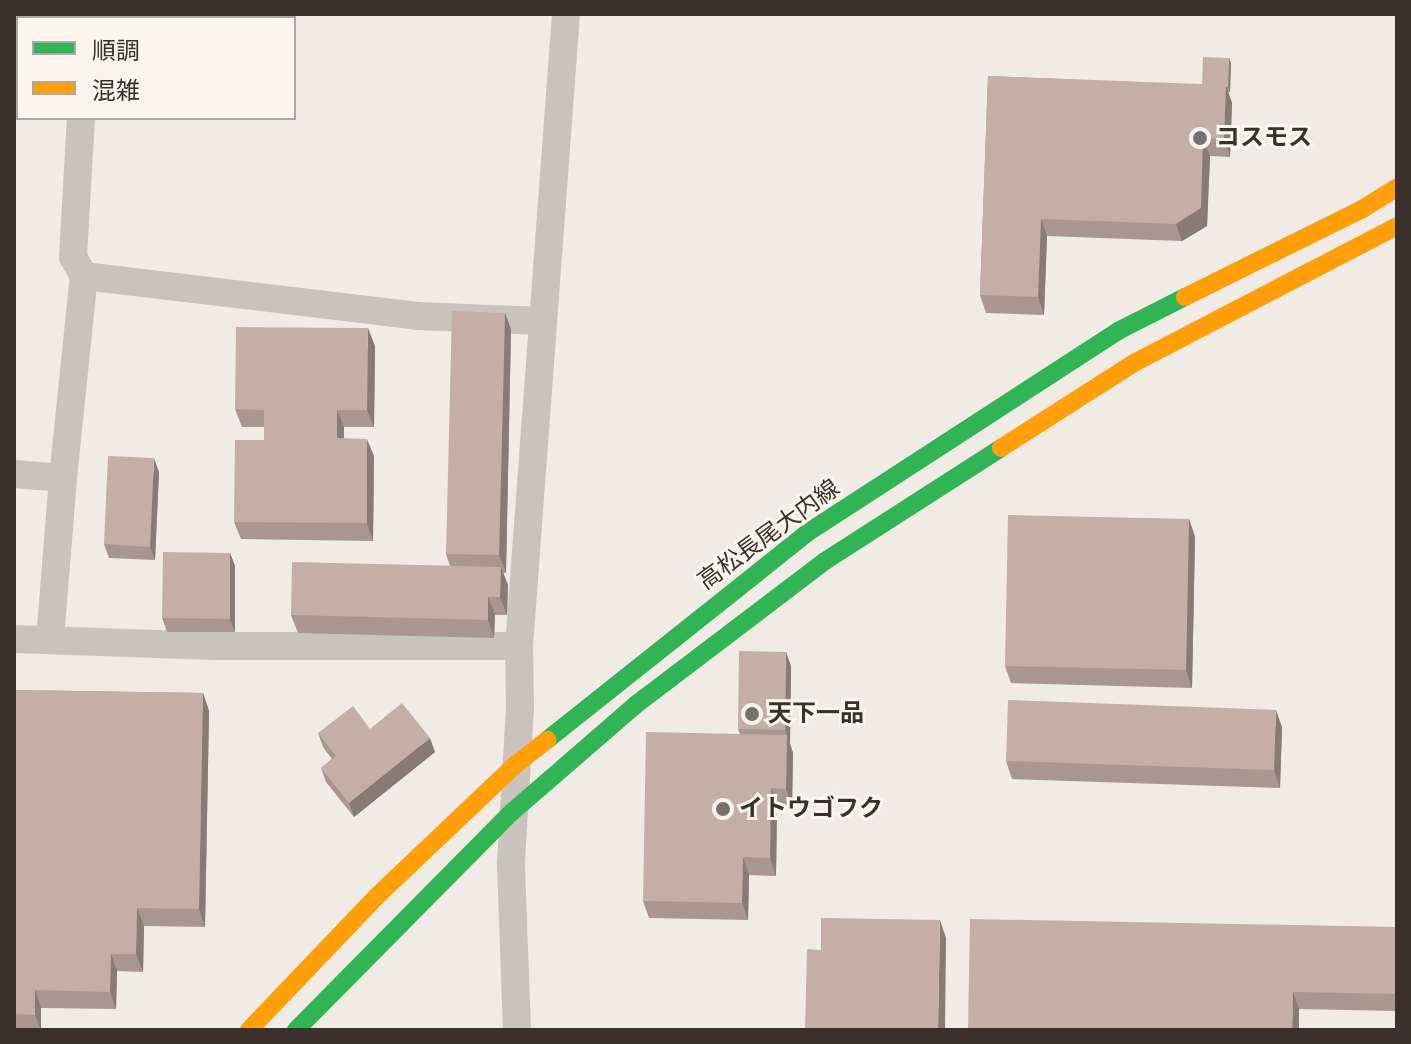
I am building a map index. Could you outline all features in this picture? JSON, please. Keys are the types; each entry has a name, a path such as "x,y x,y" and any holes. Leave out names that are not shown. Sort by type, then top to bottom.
{"main road":[{"name":"高松長尾大内線","path":"249,1030 376,897 515,765 582,708 807,533 1118,331 1364,208 1397,187"},
{"path":"296,1030 512,812 638,703 825,561 1134,363 1397,226"}],"street":[{"path":"517,1030 512,812 519,646 566,14"},
{"path":"50,639 84,276 73,257 81,120"},
{"path":"84,276 418,316 543,321"},
{"path":"14,474 63,478"},
{"path":"14,639 214,646 519,646"}],"building":[{"path":"1203,57 1229,58 1228,87 1202,85"},
{"path":"988,76 1226,85 1224,139 1203,138 1201,208 1176,224 1041,219 1038,297 980,295"},
{"path":"452,311 505,313 499,555 446,554"},
{"path":"236,327 368,328 367,410 337,410 337,438 367,439 367,523 234,522 235,440 264,440 264,410 235,409"},
{"path":"108,456 154,458 150,547 104,544"},
{"path":"1008,515 1189,519 1186,670 1005,666"},
{"path":"163,552 230,553 230,619 162,618"},
{"path":"292,562 501,567 500,597 488,597 488,620 291,615"},
{"path":"739,651 786,652 785,730 738,729"},
{"path":"14,690 203,693 199,909 137,908 136,954 111,954 110,992 35,990 35,1015 14,1014"},
{"path":"1008,700 1276,710 1274,770 1006,761"},
{"path":"402,703 430,738 349,803 321,768 336,756 318,733 353,706 370,729"},
{"path":"646,732 787,735 786,789 771,788 770,858 743,857 742,903 643,901"},
{"path":"821,918 940,920 938,1030 805,1030 807,949 821,950"},
{"path":"970,919 1397,927 1397,994 1293,992 1292,1030 968,1030"}],"traffic: fast":[{"path":"547,740 807,533 1118,331 1185,297"},
{"path":"296,1030 512,812 638,703 825,561 1001,448"}],"traffic: slow":[{"path":"1185,297 1364,208 1397,187"},
{"path":"1001,448 1134,363 1397,226"},
{"path":"249,1030 376,897 515,765 547,740"}],"place":[{"name":"コスモス","path":"1200,138"},
{"name":"天下一品","path":"752,714"},
{"name":"イトウゴフク","path":"723,809"}]}
